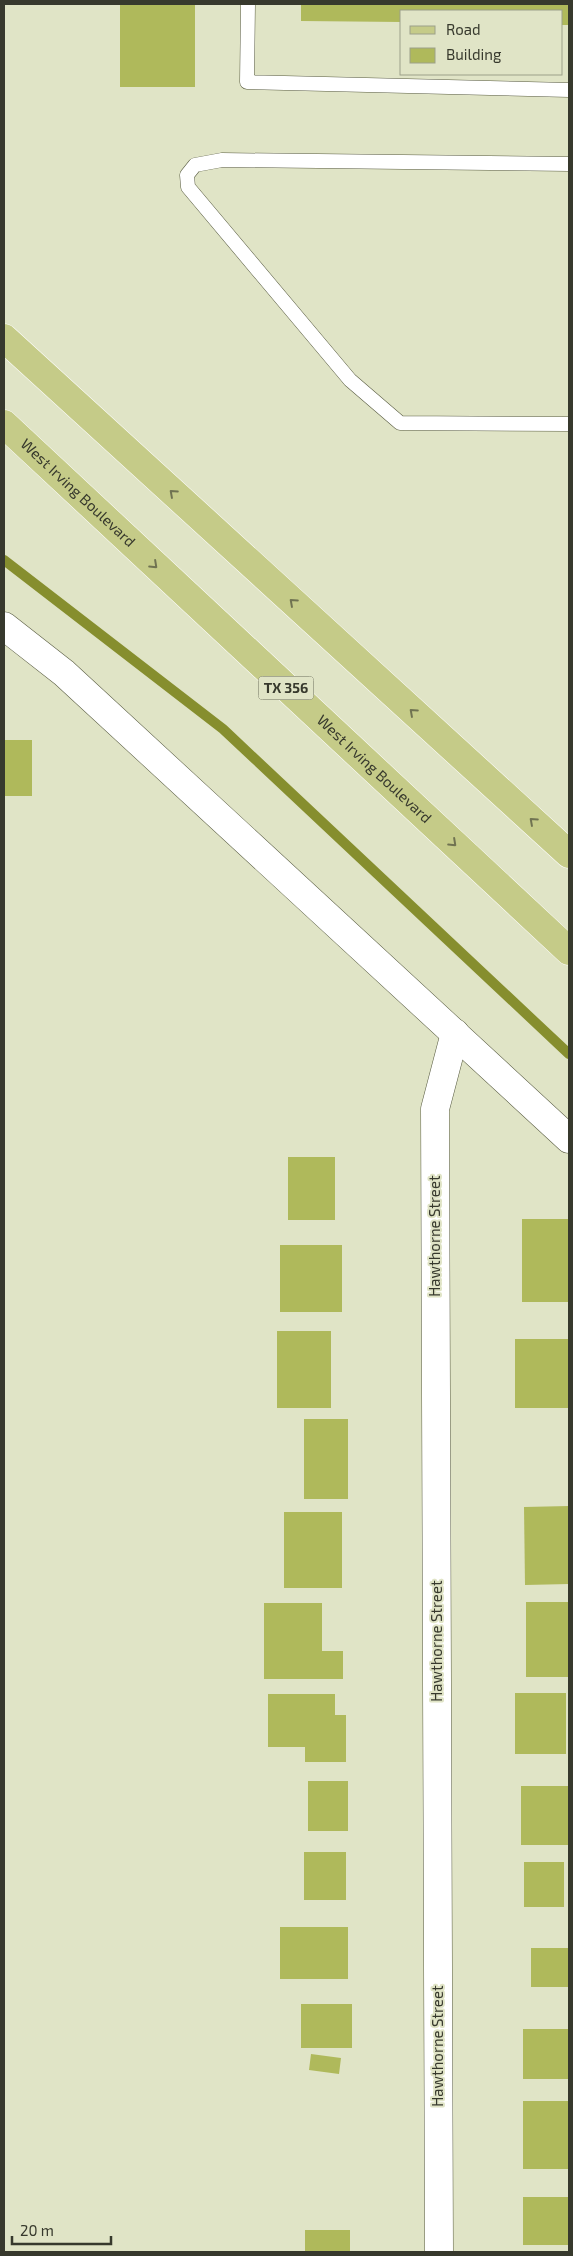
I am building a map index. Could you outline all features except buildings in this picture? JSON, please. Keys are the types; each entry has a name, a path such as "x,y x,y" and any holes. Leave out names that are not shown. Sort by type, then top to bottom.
{"main road":[{"path":"4,338 569,854"},
{"name":"West Irving Boulevard","path":"4,424 569,951"}],"street":[{"path":"7,632 64,673 569,1139"},
{"name":"Hawthorne Street","path":"439,2252 435,1109 456,1033"}],"lane":[{"path":"248,4 247,82 569,90"},
{"path":"569,164 222,160 195,165 187,175 188,187 350,380 400,423 569,424"}],"waterway":[{"path":"4,560 223,729 569,1054"}]}
